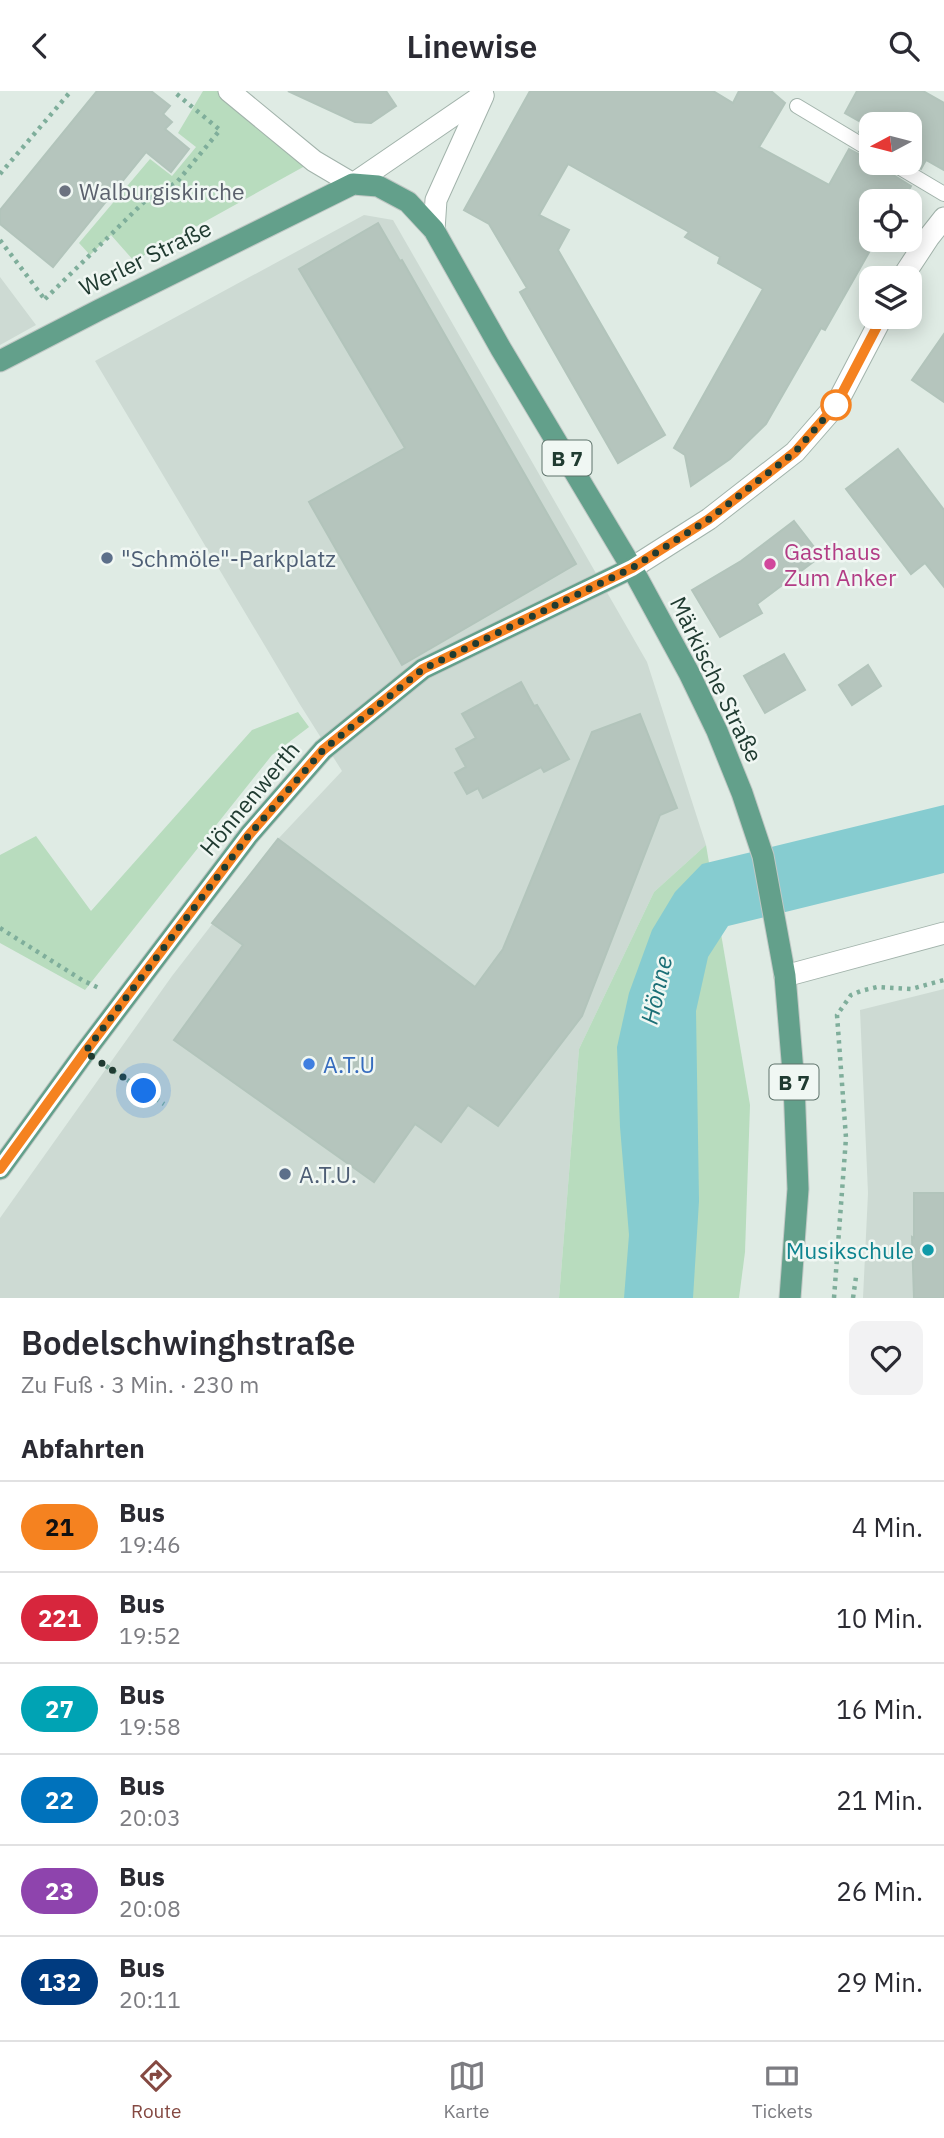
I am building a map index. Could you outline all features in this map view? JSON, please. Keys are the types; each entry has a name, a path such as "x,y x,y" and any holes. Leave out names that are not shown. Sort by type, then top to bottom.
{"main road":[{"name":"Märkische Straße","path":"353,184 378,187 408,202 434,230 501,349 632,568 689,673 717,731 742,793 763,856 785,977 794,1084 798,1189 790,1298"},
{"name":"Werler Straße","path":"0,361 353,184"},
{"name":"Hönnenwerth","path":"0,1169 249,835 323,750 423,669 632,568"}],"street":[{"path":"229,91 314,162 353,184 484,93"},
{"path":"434,230 436,200 484,93"},
{"path":"910,266 944,218"},
{"path":"632,568 709,519 795,452 836,405 876,329"},
{"path":"785,977 944,933"}],"lane":[{"path":"797,106 859,143"},
{"path":"912,175 944,194"}],"path":[{"path":"0,174 71,91"},
{"path":"45,299 145,201 177,182 220,130 173,91"},
{"path":"0,240 67,326"},
{"path":"0,928 82,980 124,1000"},
{"path":"834,1298 846,1138 837,1015 851,995 861,991 877,987 911,989 944,980"},
{"path":"85,1052 164,1104"},
{"path":"853,1298 856,1277"}],"shaded area":[{"path":"364,215 393,220 647,662 706,845 654,892 579,1049 559,1298 0,1298 0,1218 172,976 278,839 342,771 95,361"},
{"path":"0,277 36,325 0,345"},
{"path":"944,989 944,1298 863,1298 868,1193 860,1010"}],"green space":[{"path":"203,91 229,91 314,161 134,261 111,235 90,255 79,243 150,159 172,176 196,147 178,133"},
{"path":"298,712 309,727 272,755 85,990 0,943 0,855 36,836 91,911 252,730"},
{"path":"706,845 750,1105 745,1252 739,1298 559,1298 579,1049 654,892"}],"water":[{"name":"Hönne","path":"944,805 944,873 728,926 708,957 696,1011 699,1201 693,1298 624,1298 629,1235 620,1127 617,1047 629,993 652,930 675,892 702,864"}],"building":[{"name":"Walburgiskirche","path":"97,91 151,91 170,106 163,114 172,122 165,129 189,149 171,172 146,152 53,267 0,224 0,210"},
{"path":"288,91 386,91 396,106 371,123 355,122"},
{"path":"530,91 713,91 733,103 739,91 771,91 785,103 759,147 829,185 849,149 859,154 859,175 893,175 911,186 909,189 859,189 859,252 869,252 825,330 821,328 766,424 730,459 691,486 685,455 674,448 763,289 718,263 720,257 685,237 689,232 568,164 539,215 569,230 558,250 665,435 618,463 520,292 527,288 489,224 464,210"},
{"path":"857,91 923,91 944,103 944,170 926,160 922,167 922,112 859,112 859,121 845,113"},
{"path":"378,223 400,261 402,260 576,564 402,665 309,502 405,448 299,269"},
{"path":"944,334 944,402 912,380"},
{"path":"898,449 944,510 944,587 925,563 911,574 846,489"},
{"path":"794,521 821,556 757,604 762,613 720,637 692,590 741,561"},
{"path":"784,654 805,690 765,713 744,676"},
{"path":"868,665 881,686 852,705 839,685"},
{"path":"521,682 569,759 544,772 541,767 483,798 478,788 467,794 455,773 466,767 456,749 476,738 462,714"},
{"path":"640,714 677,808 660,815 582,1016 498,1126 468,1105 441,1142 415,1124 374,1182 174,1040 243,945 212,923 278,839 475,987 503,949 592,732"},
{"name":"Musikschule","path":"914,1193 944,1193 944,1298 914,1298"}],"bus line":[{"name":"21","path":"0,1169 249,835 323,750 423,669 632,568 709,519 795,452 836,405 876,329"}],"place":[{"name":"Walburgiskirche","path":"65,191"},
{"name":"\"Schmöle\"-Parkplatz","path":"107,558"},
{"name":"Gasthaus Zum Anker","path":"770,564"},
{"name":"A.T.U","path":"309,1064"},
{"name":"A.T.U.","path":"285,1174"},
{"name":"Musikschule","path":"928,1250"}],"route":[{"path":"144,1091 85,1052 249,835 323,750 423,669 632,568 709,519 795,452 836,405"}]}
